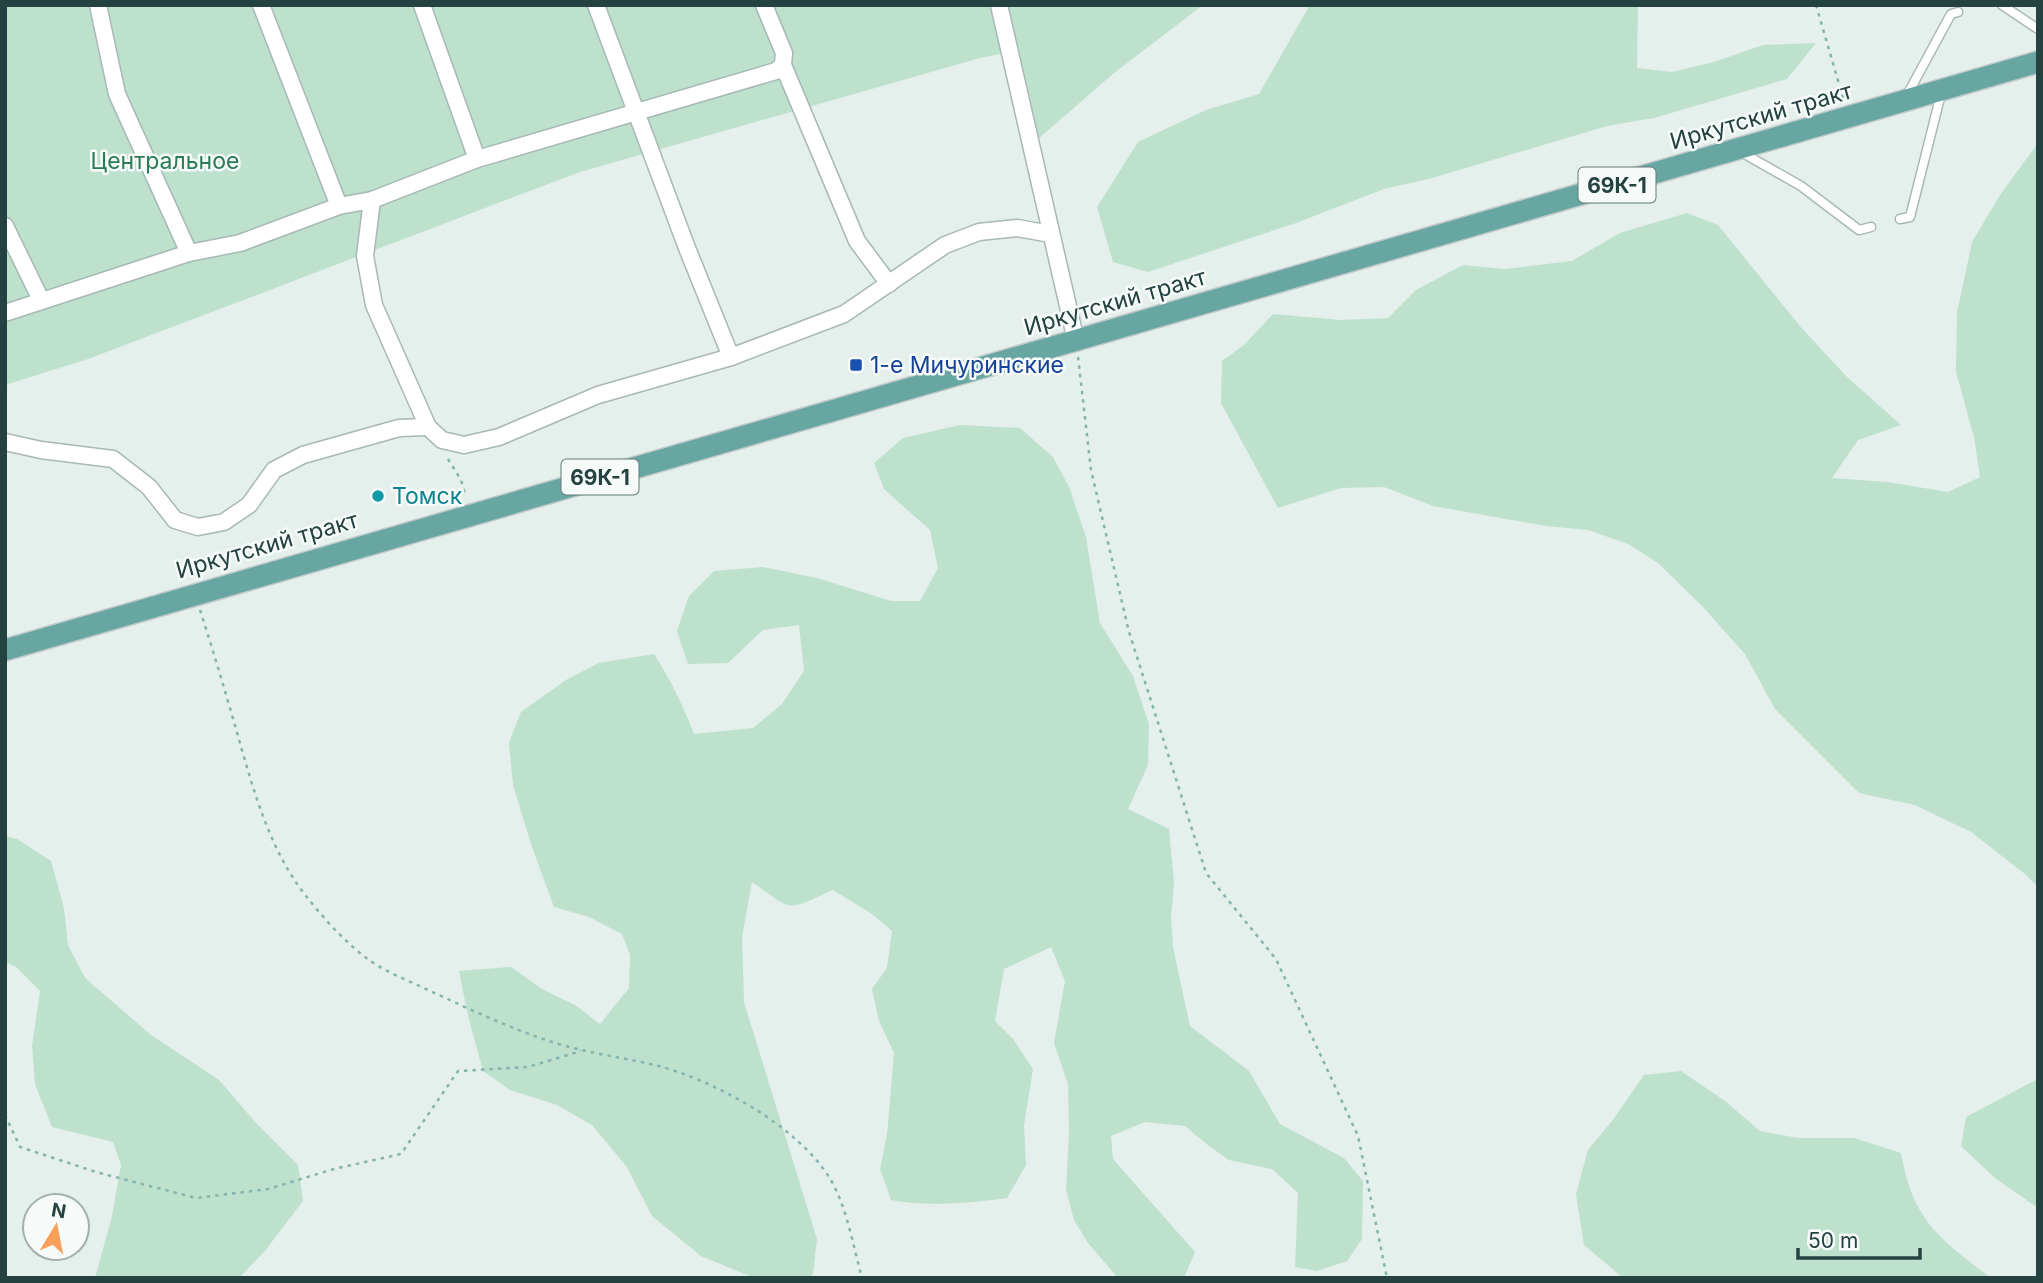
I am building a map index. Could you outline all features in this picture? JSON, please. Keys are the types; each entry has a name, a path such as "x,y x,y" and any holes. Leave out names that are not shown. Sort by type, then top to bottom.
{"main road":[{"name":"Иркутский тракт","path":"5,650 471,513 2038,62"}],"street":[{"path":"98,5 117,94 189,253"},
{"path":"261,5 339,206"},
{"path":"422,5 477,159"},
{"path":"596,5 731,357"},
{"path":"764,5 784,53 783,65 857,241 889,284"},
{"path":"999,5 1076,341"},
{"path":"5,313 189,253 240,243 339,206 372,200 477,159 776,71 783,65"},
{"path":"372,200 365,256 374,305 428,427 442,440 464,445 499,437 598,395 731,357 844,314 945,245 979,232 1017,228 1052,234"},
{"path":"5,226 41,300"},
{"path":"5,442 41,450 113,459 149,487 175,520 198,527 224,522 249,505 274,470 303,455 399,428 428,427"}],"lane":[{"path":"2002,5 2038,29"},
{"path":"1904,101 1951,14 1958,12"},
{"path":"1900,219 1910,216 1942,90"},
{"path":"1738,150 1801,186 1858,230 1871,227"}],"path":[{"path":"1816,5 1849,117"},
{"path":"1076,341 1091,470 1129,632 1206,873 1276,959 1358,1136 1387,1278"},
{"path":"442,440 447,457 461,480 471,513"},
{"path":"195,594 265,821 293,878 353,947 371,962 482,1015 552,1042 689,1075 734,1096 766,1116 799,1143 831,1179 862,1278"},
{"path":"5,1115 20,1147 96,1172 196,1198 268,1189 334,1169 401,1154 458,1071 528,1067 583,1050"}],"green space":[{"name":"Центральное","path":"5,5 1203,5 1114,73 1030,146 1005,53 980,58 580,172 88,359 5,385"},
{"path":"1310,5 1638,5 1637,68 1672,72 1714,62 1763,45 1816,43 1787,79 1654,118 1607,126 1432,178 1384,189 1296,223 1148,272 1113,262 1097,207 1138,142 1206,110 1259,94"},
{"path":"2038,143 2038,887 1971,832 1915,805 1859,793 1775,709 1745,654 1703,607 1658,563 1628,544 1588,530 1546,526 1433,506 1384,487 1341,488 1278,508 1221,403 1222,361 1244,345 1273,314 1341,320 1388,318 1416,290 1463,265 1505,269 1572,261 1620,233 1687,213 1718,225 1799,325 1846,376 1901,425 1858,440 1832,478 1887,482 1948,492 1980,477 1974,437 1956,372 1957,313 1972,242 2000,195"},
{"path":"960,425 1020,428 1053,457 1069,487 1086,537 1100,623 1133,676 1149,724 1148,765 1128,809 1169,829 1174,882 1171,918 1173,947 1190,1026 1249,1071 1280,1124 1344,1158 1363,1181 1362,1239 1347,1261 1317,1271 1295,1267 1298,1193 1272,1169 1229,1160 1185,1126 1145,1122 1111,1136 1113,1159 1195,1252 1184,1278 1118,1278 1088,1243 1074,1220 1066,1190 1068,1084 1054,1043 1065,981 1051,947 1004,969 995,1021 1013,1039 1033,1069 1024,1125 1026,1165 1007,1198 934,1204 891,1200 880,1169 887,1135 894,1053 879,1021 872,989 887,968 892,931 872,914 833,890 790,906 752,882 742,937 744,1002 817,1239 813,1274 810,1278 754,1278 701,1256 652,1216 627,1167 592,1125 557,1105 510,1090 483,1071 459,971 511,967 542,989 575,1005 600,1024 629,988 630,955 622,934 589,917 554,907 513,785 509,743 521,712 566,680 599,663 654,654 676,693 694,734 753,728 782,704 804,671 799,625 763,630 728,663 688,664 677,631 689,596 714,571 763,567 817,578 891,601 920,601 938,568 930,530 884,489 874,463 903,438"},
{"path":"5,836 17,839 51,861 64,908 68,945 85,978 151,1035 219,1080 256,1123 298,1165 303,1201 264,1252 239,1278 95,1278 112,1216 121,1165 113,1142 52,1127 35,1084 32,1046 40,991 16,967 5,962"},
{"path":"1681,1071 1725,1101 1760,1131 1798,1138 1854,1138 1901,1153 1913,1196 1931,1226 1991,1278 1623,1278 1584,1245 1576,1194 1588,1150 1644,1075"},
{"path":"2038,1079 2038,1208 1995,1178 1961,1146 1966,1117"}],"place":[{"name":"1-е Мичуринские","path":"856,365"},
{"name":"Томск","path":"378,496"}]}
